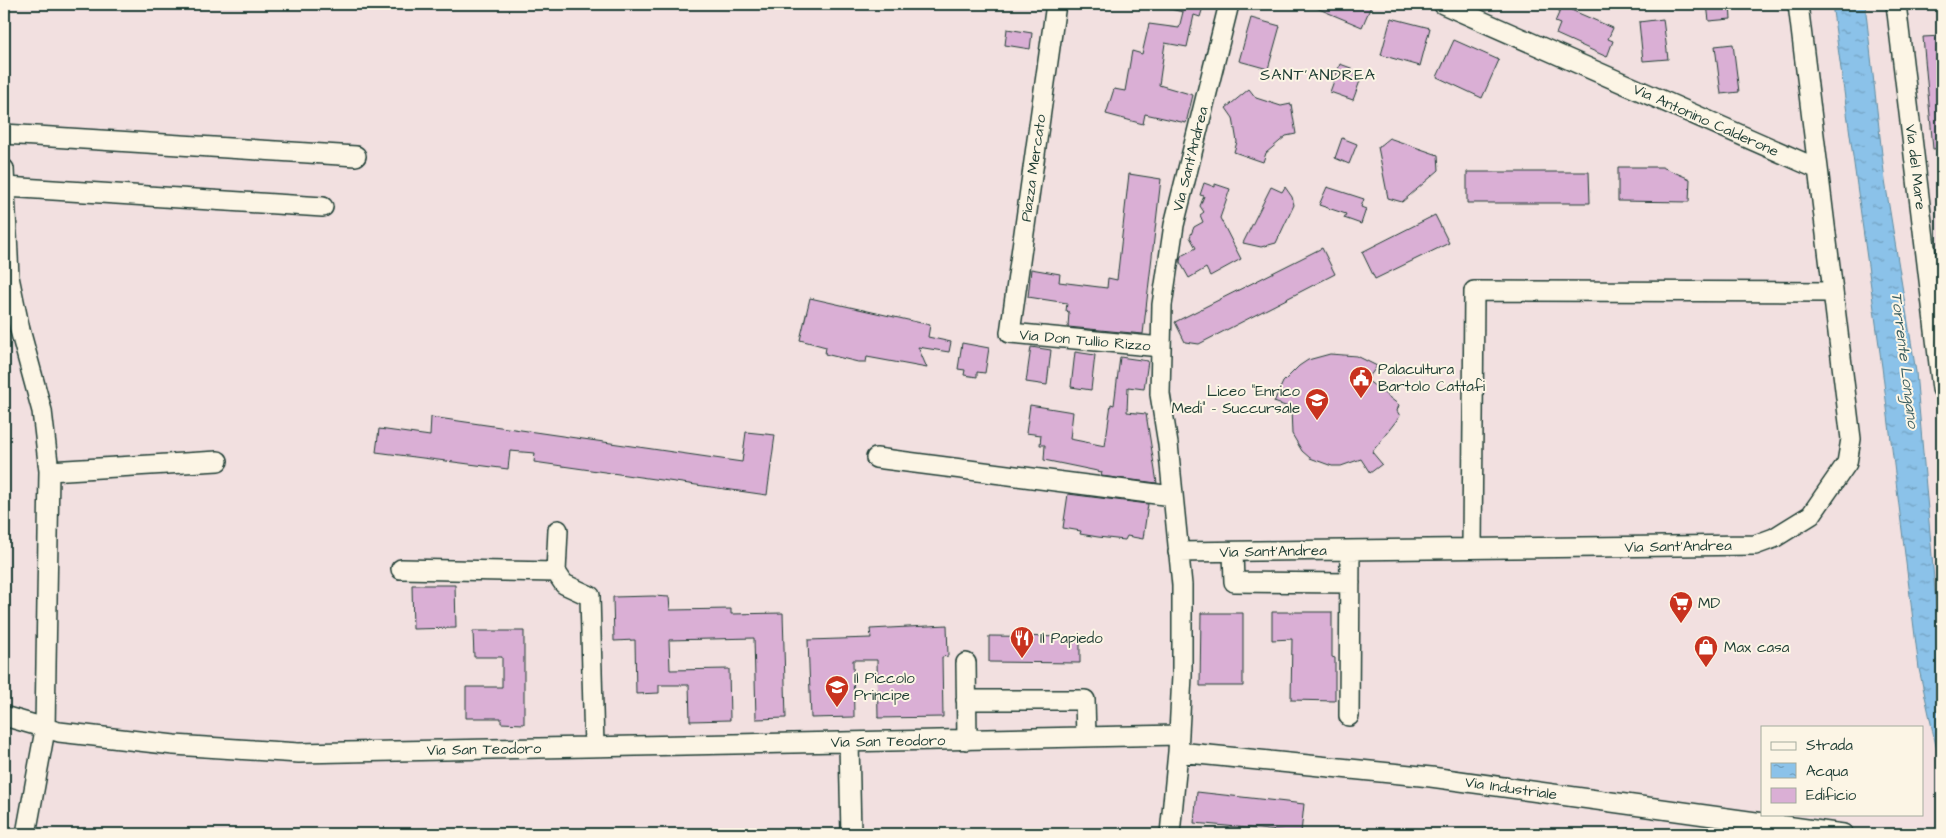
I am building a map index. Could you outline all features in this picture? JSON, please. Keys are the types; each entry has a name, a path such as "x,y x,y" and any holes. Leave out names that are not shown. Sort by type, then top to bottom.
{"street":[{"name":"Piazza Mercato","path":"1010,333 1056,4"},
{"name":"Via Sant'Andrea","path":"1170,834 1179,743 1182,676 1182,585 1168,444 1160,394 1162,305 1174,225 1229,4"},
{"name":"Via Antonino Calderone","path":"1443,4 1818,169"},
{"path":"1798,4 1818,169"},
{"name":"Via del Mare","path":"1896,4 1942,389"},
{"path":"4,134 356,156"},
{"name":"Via Sant'Andrea","path":"1178,552 1755,545 1774,538 1810,515 1822,502 1847,463 1851,439 1818,169"},
{"path":"26,834 45,730 49,472 42,411 20,330 9,278 5,178 323,206"},
{"path":"1472,548 1474,291 1833,292"},
{"name":"Via Don Tullio Rizzo","path":"1010,333 1161,347"},
{"path":"876,458 1172,496"},
{"path":"49,472 218,462"},
{"path":"558,530 556,572 564,584 590,596 594,747"},
{"path":"1349,716 1350,550"},
{"path":"1233,552 1234,582 1350,583"},
{"path":"401,568 556,572"},
{"name":"Via San Teodoro","path":"966,663 967,740"},
{"path":"966,700 1085,700 1086,737"},
{"name":"Via San Teodoro","path":"4,716 45,730 174,745 282,753 1086,737 1179,743"},
{"path":"849,742 851,834"},
{"name":"Via Industriale","path":"1179,743 1823,833 1843,834"}],"water":[{"name":"Torrente Longano","path":"1832,4 1865,4 1885,181 1916,372 1942,671 1942,773 1919,669 1882,367"}],"building":[{"path":"1167,4 1204,4 1200,17 1194,15 1187,47 1165,43 1159,85 1193,95 1186,123 1145,114 1143,124 1106,114 1114,89 1125,91 1132,51 1142,54 1149,24 1179,28 1183,12 1166,8"},
{"path":"1307,4 1372,4 1362,27"},
{"path":"1707,4 1730,4 1731,19 1709,21"},
{"path":"1562,6 1613,28 1608,39 1613,41 1607,57 1556,34 1560,24 1555,22"},
{"path":"1251,18 1280,26 1268,69 1239,61"},
{"path":"1391,18 1430,28 1420,66 1381,55"},
{"path":"1663,19 1668,59 1643,61 1639,22"},
{"path":"1007,29 1032,33 1030,49 1005,45"},
{"path":"1942,36 1942,148 1933,149 1923,37"},
{"path":"1454,40 1499,60 1482,98 1437,77"},
{"path":"1733,44 1739,92 1721,94 1715,46"},
{"path":"1340,64 1351,68 1350,72 1357,75 1356,80 1360,81 1353,100 1330,92"},
{"path":"1249,89 1256,98 1281,106 1291,104 1296,134 1286,136 1266,153 1263,162 1234,152 1237,142 1233,118 1226,108"},
{"path":"1342,138 1357,144 1349,164 1335,158"},
{"path":"1389,138 1438,155 1439,170 1402,202 1388,198 1378,147"},
{"path":"1618,167 1662,167 1690,179 1689,202 1618,201"},
{"path":"1467,172 1589,172 1590,203 1467,203"},
{"path":"1129,174 1161,179 1143,334 1068,327 1069,312 1066,311 1067,303 1028,297 1031,269 1060,274 1059,282 1107,288 1108,278 1117,280"},
{"path":"1204,183 1230,189 1220,218 1241,259 1210,276 1206,268 1189,278 1180,262 1181,256 1196,248 1190,237 1194,227 1203,222 1200,215 1204,212 1200,206 1204,196 1200,195"},
{"path":"1271,187 1282,192 1285,187 1292,197 1294,205 1276,243 1261,247 1243,243"},
{"path":"1327,187 1364,199 1361,207 1366,209 1361,224 1344,218 1346,214 1319,205"},
{"path":"1435,215 1449,243 1375,279 1362,252"},
{"path":"1322,248 1335,274 1199,344 1185,342 1175,322"},
{"path":"810,298 930,325 928,337 951,342 949,352 918,347 927,368 867,357 866,362 858,362 825,354 826,347 800,340"},
{"path":"962,343 989,348 985,373 977,372 977,377 964,375 965,370 958,369"},
{"path":"1031,347 1051,350 1047,385 1026,382"},
{"path":"1075,352 1095,355 1091,390 1071,387"},
{"path":"1330,354 1357,356 1377,366 1367,380 1399,405 1397,411 1400,416 1372,452 1382,464 1370,473 1361,459 1341,466 1332,466 1310,458 1302,451 1292,434 1291,408 1274,402 1283,382 1299,366 1308,360"},
{"path":"1120,357 1148,361 1144,389 1128,387 1127,412 1146,414 1157,483 1101,476 1102,472 1044,460 1045,445 1040,445 1041,435 1026,433 1030,405 1073,412 1070,439 1105,446 1111,404 1114,405"},
{"path":"431,417 742,462 746,432 775,435 767,495 534,462 535,453 510,451 508,469 376,452 379,429 430,436"},
{"path":"1068,494 1148,504 1143,539 1127,536 1125,540 1098,537 1080,534 1081,531 1063,528"},
{"path":"412,585 455,585 456,628 413,629"},
{"path":"613,597 669,597 670,610 731,609 731,614 783,613 786,718 756,719 754,638 669,640 670,670 729,669 730,720 690,721 689,685 659,685 659,693 636,694 635,640 614,641"},
{"path":"1272,612 1332,612 1332,657 1335,658 1335,701 1291,700 1292,639 1272,640"},
{"path":"1201,613 1243,613 1243,686 1200,686"},
{"path":"947,625 948,656 942,657 943,717 878,718 877,660 853,660 854,717 811,718 808,640 871,638 870,629"},
{"path":"473,631 524,631 524,724 501,723 501,718 466,718 466,687 502,687 502,657 474,657"},
{"path":"989,636 1080,637 1080,663 989,662"},
{"path":"1197,792 1304,804 1301,833 1194,823"}],"place":[{"name":"Palacultura Bartolo Cattafi","path":"1361,399"},
{"name":"Liceo \"Enrico Medi\" - Succursale","path":"1317,421"},
{"name":"MD","path":"1681,624"},
{"name":"Il Papiedo","path":"1022,659"},
{"name":"Max casa","path":"1706,668"},
{"name":"Il Piccolo Principe","path":"837,708"}],"district":[{"name":"SANT'ANDREA","path":"1318,74"}]}
